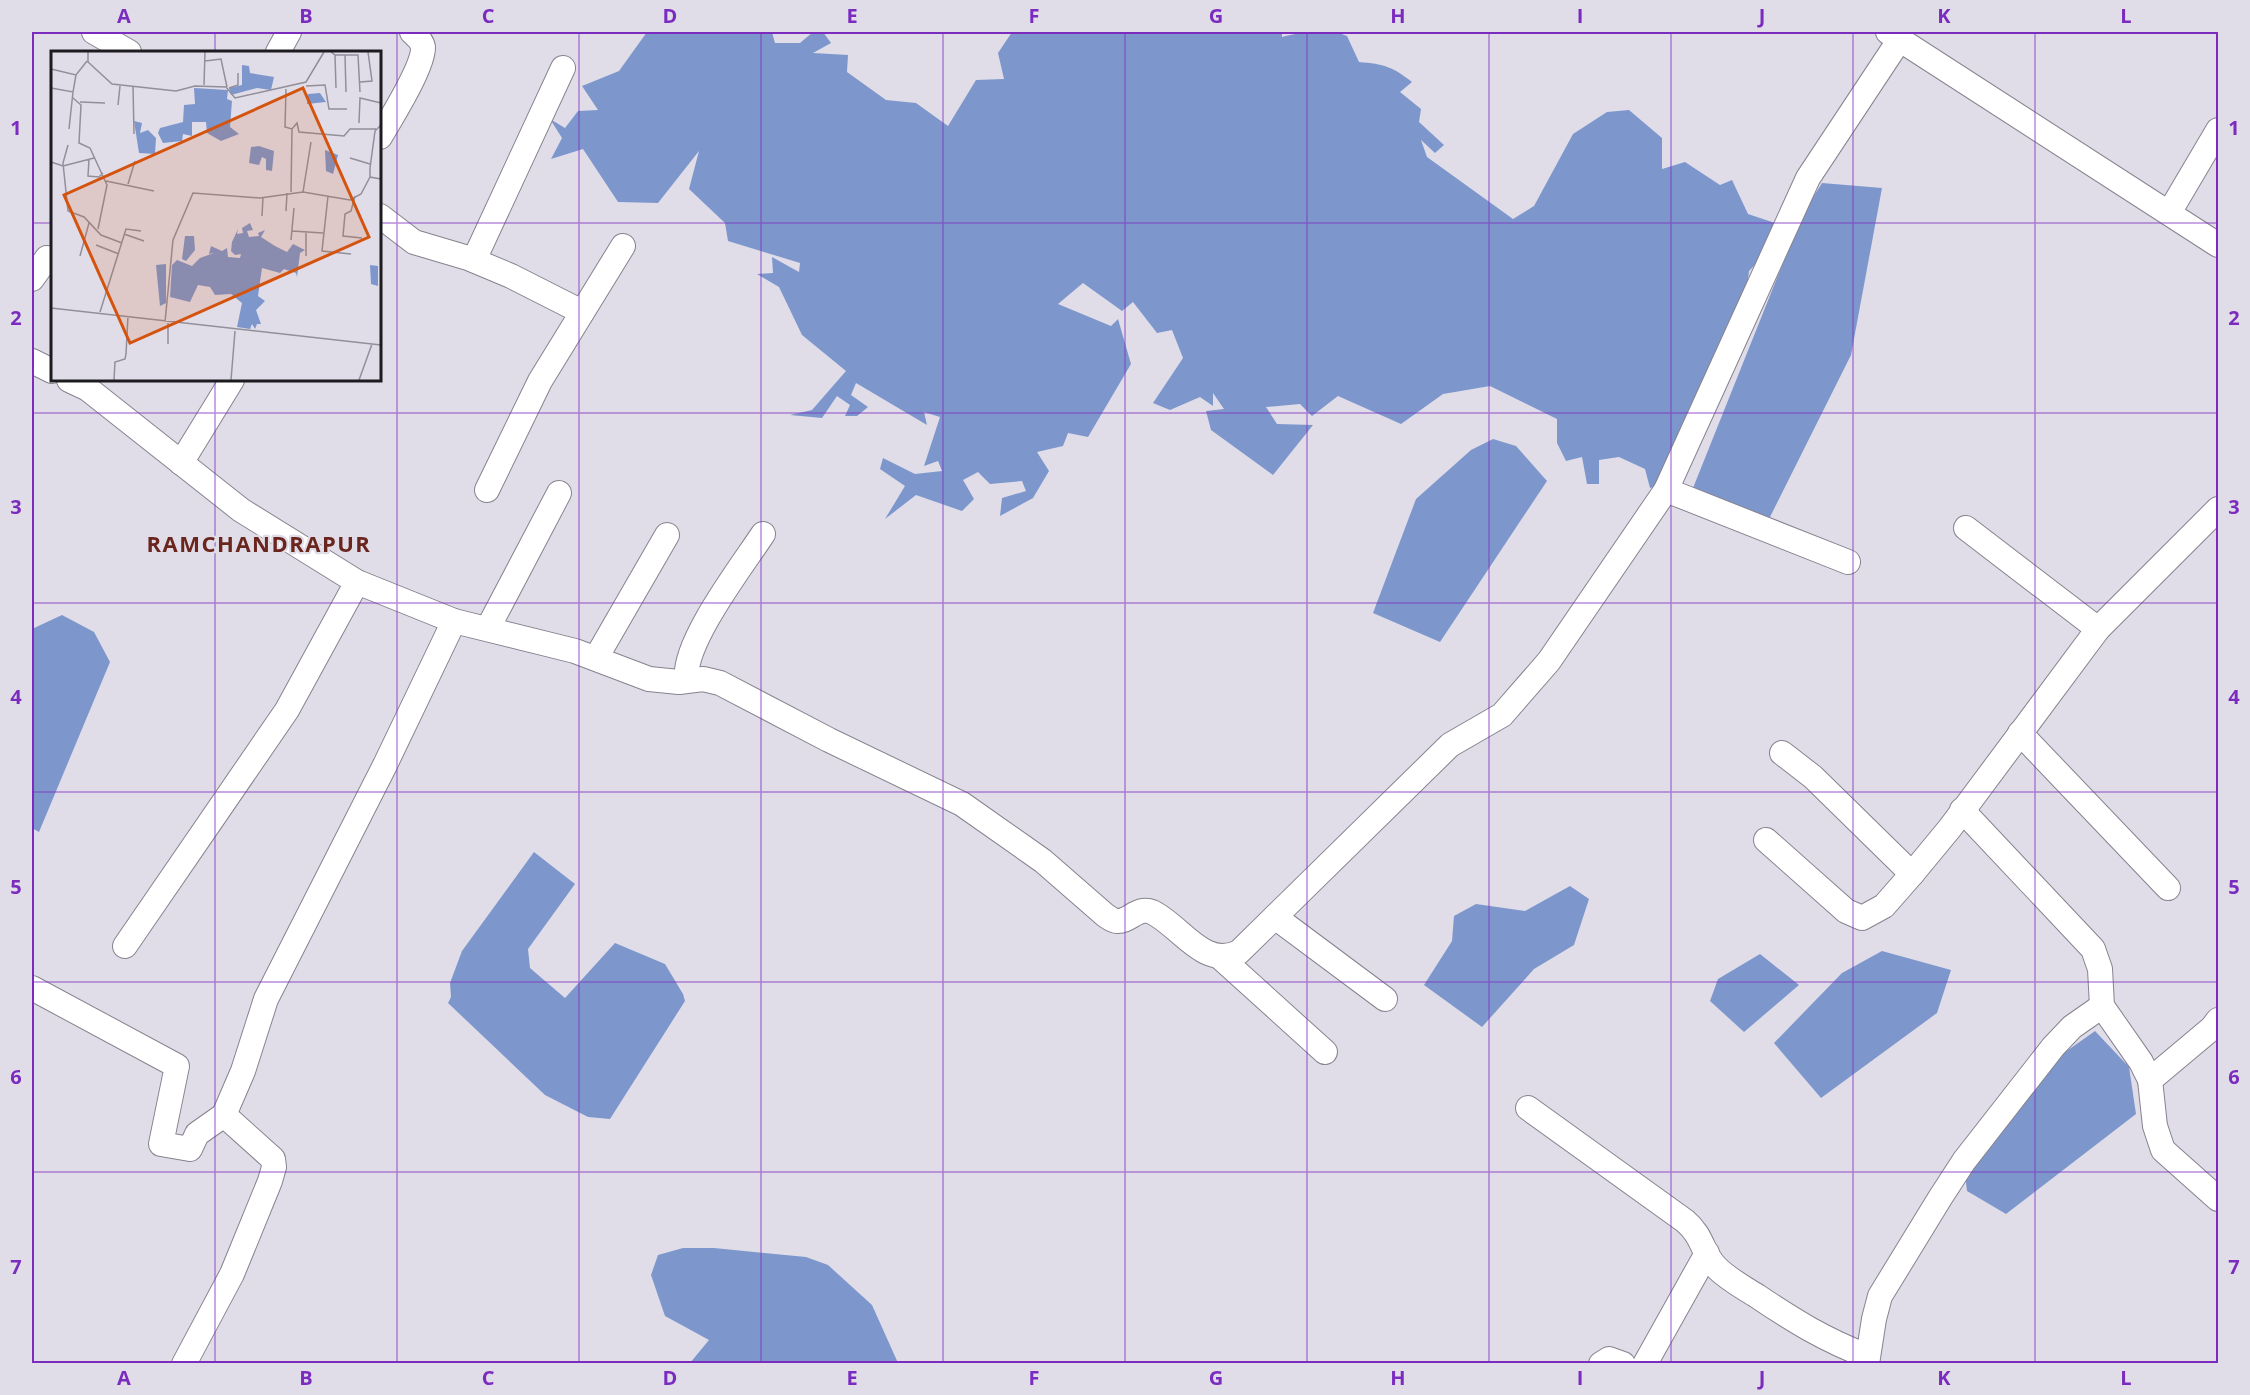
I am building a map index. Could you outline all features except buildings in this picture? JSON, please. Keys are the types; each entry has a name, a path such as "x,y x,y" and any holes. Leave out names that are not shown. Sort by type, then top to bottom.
{"street":[{"path":"94,32 127,51"},
{"path":"279,51 290,32"},
{"path":"381,135 398,107 419,63 423,48 420,40 412,32"},
{"path":"71,381 88,389 241,510 357,582 454,621 596,658 650,679 661,681 703,679 720,683 829,740 962,804 1043,861 1114,921 1140,911 1152,912 1202,950 1220,957 1230,957 1239,952 1275,918 1450,745 1502,715 1549,661 1666,490 1808,178 1893,35 2218,245"},
{"path":"474,260 563,68"},
{"path":"2169,213 2218,130"},
{"path":"381,217 414,242 474,260 582,312"},
{"path":"487,490 540,381 623,246"},
{"path":"32,279 47,258 51,259"},
{"path":"32,361 51,371"},
{"path":"181,463 231,381"},
{"path":"1666,490 1848,562"},
{"path":"488,628 559,493"},
{"path":"1766,840 1846,911 1862,918 1884,906 1962,810 2098,629 2218,509"},
{"path":"1966,528 2098,629"},
{"path":"687,680 686,665 699,633 763,534"},
{"path":"596,658 667,535"},
{"path":"125,946 287,710 357,582"},
{"path":"32,988 177,1066 161,1144 190,1149 198,1134 224,1116 243,1071 266,999 385,765 454,621"},
{"path":"2020,733 2168,888"},
{"path":"1782,753 1813,777 1912,874"},
{"path":"1962,810 2093,949 2100,969 2102,1006 2150,1080 2155,1126 2163,1150 2218,1199"},
{"path":"1275,918 1384,999"},
{"path":"1220,957 1325,1052"},
{"path":"1528,1108 1685,1221 1697,1232 1713,1264 1719,1270 1796,1322 1867,1360 1880,1296 1964,1161 2053,1047 2072,1026 2102,1006"},
{"path":"2150,1080 2212,1028 2218,1020"},
{"path":"184,1364 232,1274 274,1167 271,1156 224,1116"},
{"path":"1645,1364 1707,1253"},
{"path":"1601,1364 1609,1359 1623,1364"}],"water":[{"path":"647,32 772,32 775,43 800,43 813,32 823,32 831,43 813,53 848,55 847,72 886,100 916,103 948,126 976,80 1004,79 998,53 1012,32 1282,32 1282,37 1307,32 1339,33 1347,36 1359,62 1388,67 1412,82 1400,92 1421,109 1419,122 1444,145 1435,153 1421,140 1427,157 1513,219 1534,206 1573,134 1607,112 1629,110 1662,138 1662,169 1685,162 1720,185 1732,180 1748,214 1775,223 1774,245 1749,271 1743,323 1663,485 1650,488 1645,469 1619,457 1599,460 1599,484 1587,484 1582,457 1566,461 1557,443 1557,419 1490,386 1443,394 1401,424 1338,396 1312,416 1300,404 1266,407 1277,424 1313,425 1273,475 1211,430 1206,411 1224,409 1213,393 1213,406 1200,397 1170,410 1153,403 1183,358 1172,330 1157,333 1133,302 1122,311 1083,283 1058,304 1111,326 1118,319 1131,364 1088,437 1068,433 1063,446 1037,452 1049,471 1033,498 1000,516 1002,498 1026,491 1022,481 990,484 978,472 963,480 974,499 962,511 916,495 885,519 905,486 880,469 883,458 915,474 942,471 938,461 924,466 940,417 924,412 927,425 856,383 851,395 868,407 857,416 845,416 850,405 837,396 822,418 790,415 812,410 846,371 802,335 779,287 757,274 773,273 772,257 799,272 800,263 728,241 725,223 689,189 699,151 658,203 618,202 583,149 551,159 562,138 550,119 565,128 578,111 598,110 582,86 619,71"},
{"path":"1822,183 1882,188 1851,355 1768,521 1691,493 1803,213"},
{"path":"1493,439 1516,446 1547,481 1440,642 1373,613 1416,499 1471,450"},
{"path":"62,615 94,632 110,662 39,832 32,828 32,629"},
{"path":"534,852 575,884 528,949 530,968 565,998 615,943 665,964 685,1001 610,1119 588,1117 545,1095 448,1003 451,997 450,983 462,951"},
{"path":"1570,886 1589,899 1574,945 1534,969 1482,1027 1424,985 1452,941 1454,916 1476,904 1525,911"},
{"path":"1882,951 1951,970 1937,1013 1821,1098 1774,1043 1842,973"},
{"path":"1760,954 1799,985 1744,1032 1710,1001 1718,979"},
{"path":"2095,1031 2129,1067 2136,1114 2006,1214 1967,1191 1964,1166 2037,1072"},
{"path":"683,1248 714,1248 806,1257 828,1265 872,1305 898,1363 690,1363 709,1340 665,1316 651,1275 658,1255"}],"district":[{"name":"RAMCHANDRAPUR","path":"259,544"}]}
